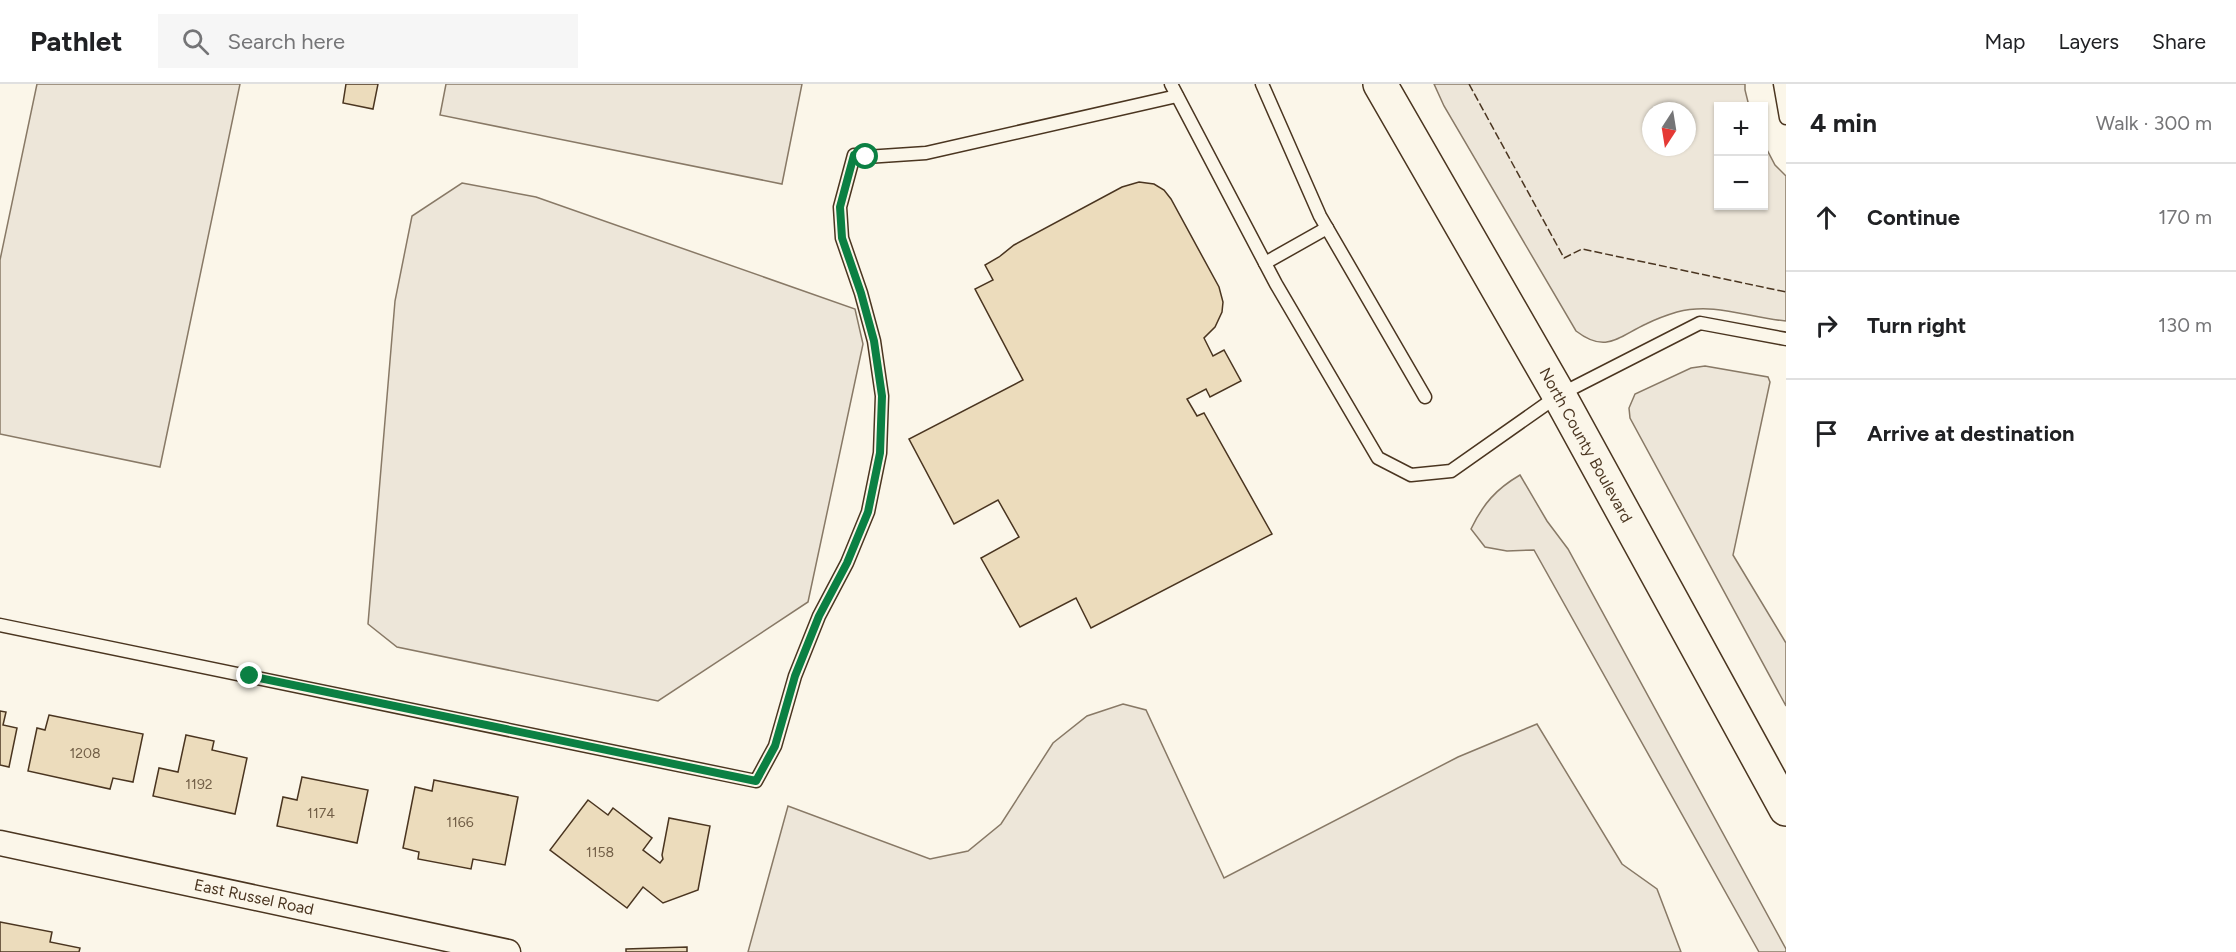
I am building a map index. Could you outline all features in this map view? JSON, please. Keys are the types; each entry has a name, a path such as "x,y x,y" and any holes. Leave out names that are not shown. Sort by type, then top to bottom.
{"main road":[{"name":"North County Boulevard","path":"1380,84 1559,395 1786,809"}],"street":[{"name":"East Russel Road","path":"0,843 508,952"}],"lane":[{"path":"1171,84 1265,263 1378,458 1411,475 1451,471 1559,395 1700,324 1786,339"},
{"path":"1262,84 1327,228 1425,396"},
{"path":"1780,84 1786,118"},
{"path":"0,625 756,781 775,746 795,676 819,616 847,563 868,512 880,453 882,396 874,341 861,293 842,238 840,207 854,155 866,157 926,153 1177,96"},
{"path":"1265,263 1327,228"}],"shaded area":[{"path":"37,84 240,84 160,467 0,434 0,260"},
{"path":"446,84 802,84 782,184 440,115"},
{"path":"1434,84 1745,84 1748,102 1714,102 1714,210 1768,210 1768,152 1775,165 1786,176 1786,321 1718,310 1691,309 1658,319 1612,341 1596,341 1576,331 1444,106"},
{"path":"462,183 536,197 855,309 863,344 808,602 658,701 397,647 368,624 395,301 412,216"},
{"path":"1705,366 1768,377 1770,382 1733,555 1786,643 1786,706 1630,418 1629,408 1635,394 1691,368"},
{"path":"1520,475 1547,521 1568,549 1786,952 1759,952 1534,550 1507,551 1485,547 1471,529 1491,498"},
{"path":"1123,704 1146,710 1224,878 1458,757 1537,724 1622,864 1657,889 1681,952 748,952 788,806 930,859 968,851 1001,824 1053,743 1087,716"}],"building":[{"path":"346,84 378,84 373,109 343,103"},
{"path":"1139,182 1154,184 1164,190 1171,199 1219,287 1223,302 1222,312 1215,327 1204,338 1213,356 1224,350 1241,381 1210,397 1206,389 1187,399 1197,416 1204,413 1272,534 1091,628 1076,598 1020,627 981,558 1019,537 998,500 954,524 909,439 1023,380 975,289 993,280 985,265 1014,245 1122,187"},
{"path":"0,711 6,712 3,725 17,728 9,767 0,765"},
{"path":"49,715 143,734 133,782 113,778 110,789 28,771 37,728 45,730"},
{"path":"186,735 214,741 212,750 247,758 235,814 153,796 159,768 178,772"},
{"path":"302,777 368,790 357,843 277,826 283,797 297,800"},
{"path":"434,780 518,797 505,865 473,859 471,869 418,859 419,852 403,848 415,787 432,791"},
{"path":"588,800 608,815 613,808 652,838 643,850 660,863 663,859 669,818 710,826 698,890 663,903 643,887 627,908 550,850"},
{"path":"0,922 52,932 50,942 80,948 79,952 0,952"},
{"path":"687,947 687,952 626,952 626,949"}],"fence":[{"path":"1469,84 1564,258 1582,249 1786,292"}],"route":[{"path":"250,676 756,781 775,746 795,676 819,616 847,563 868,512 880,453 882,396 874,341 861,293 842,238 840,207 854,155 866,157"}]}
